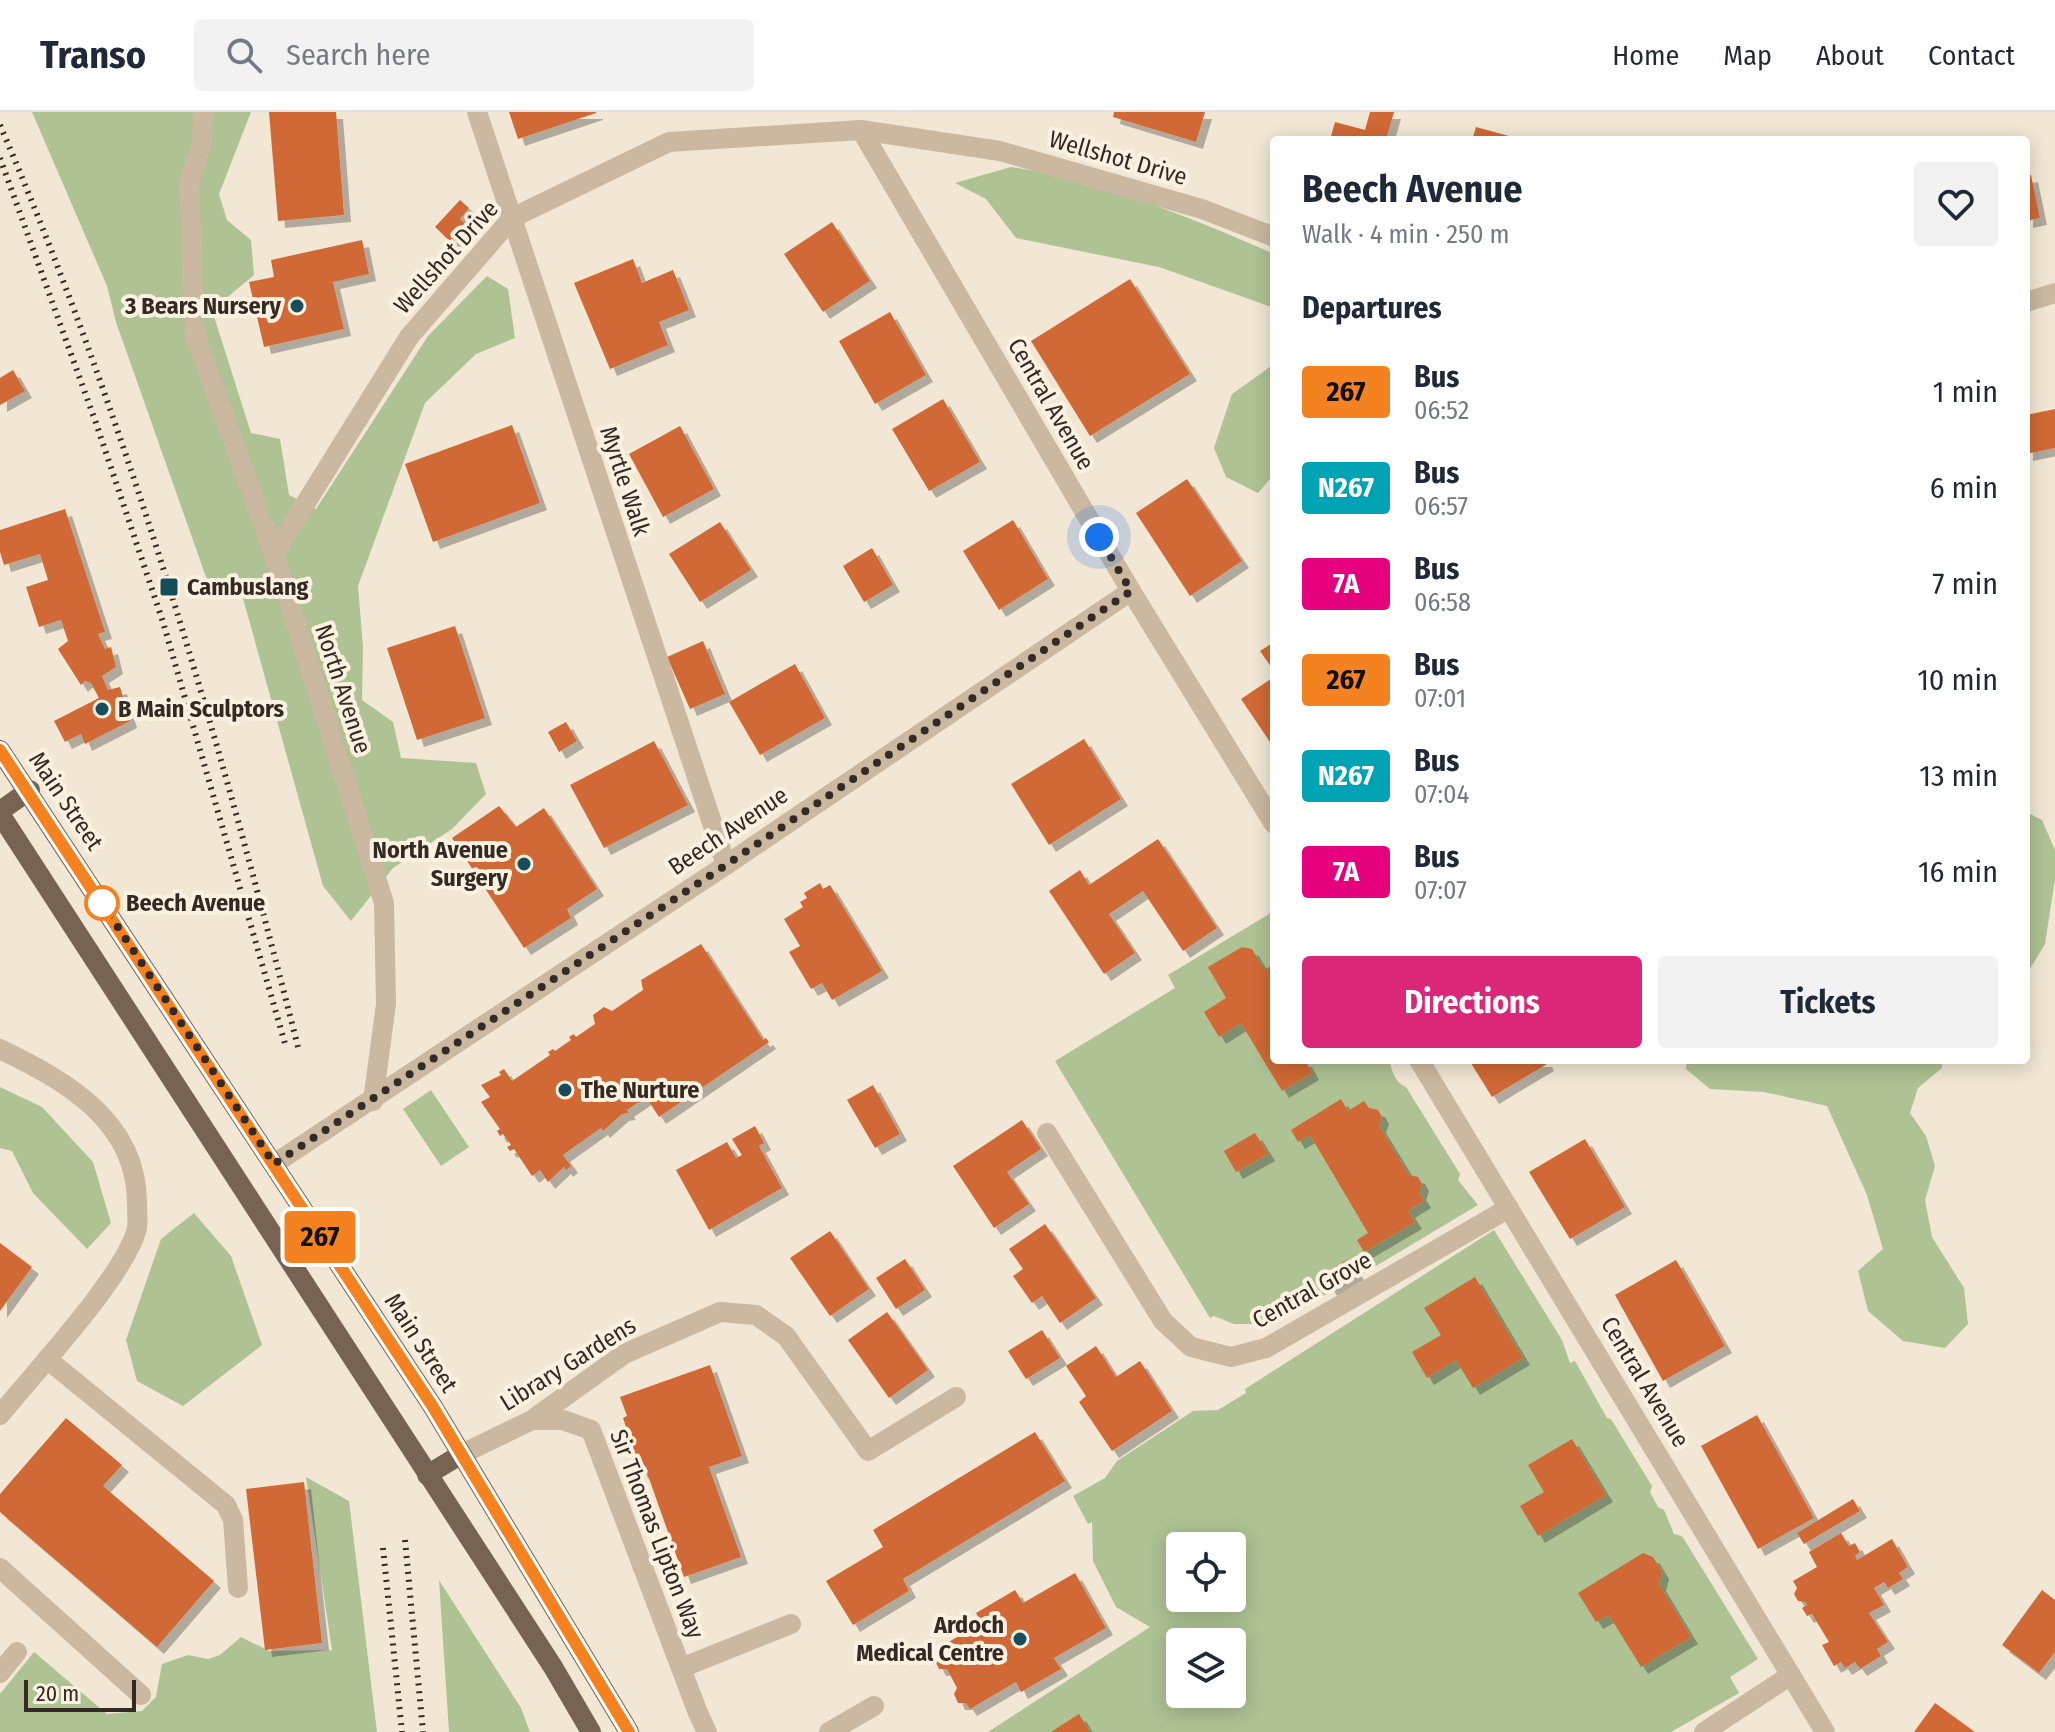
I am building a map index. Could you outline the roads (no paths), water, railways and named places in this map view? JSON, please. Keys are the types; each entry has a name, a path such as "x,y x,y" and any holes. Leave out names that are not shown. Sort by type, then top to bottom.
{"main road":[{"name":"Main Street","path":"0,750 30,790 274,1164 460,1455 629,1732"},
{"path":"30,790 0,812 553,1667 591,1732"},
{"path":"243,1185 274,1164"},
{"path":"427,1475 460,1455"}],"street":[{"name":"North Avenue","path":"203,112 202,143 189,183 195,335 274,554 384,903 386,1004 373,1101"},
{"name":"Myrtle Walk","path":"477,112 726,865"},
{"name":"Wellshot Drive","path":"274,554 409,337 512,218 669,142 861,130 1000,151 1202,209 1270,235"},
{"name":"Central Avenue","path":"861,130 1131,591 1270,817"},
{"path":"2030,301 2055,293"},
{"name":"Beech Avenue","path":"274,1164 726,865 1131,591"},
{"path":"0,1049 79,1094 112,1124 130,1157 137,1188 137,1228 119,1263 47,1359 0,1415"},
{"name":"Central Avenue","path":"1421,1064 1825,1732"},
{"name":"Central Grove","path":"1047,1133 1163,1321 1191,1347 1231,1357 1266,1348 1509,1208"},
{"name":"Library Gardens","path":"460,1455 532,1420 624,1354 720,1312 756,1315 786,1336 868,1451 956,1397"},
{"path":"47,1359 226,1505 233,1520 238,1588"},
{"name":"Sir Thomas Lipton Way","path":"532,1420 563,1420 591,1430 707,1732"},
{"path":"0,1568 141,1695"},
{"path":"681,1668 791,1624"},
{"path":"0,1673 17,1652"},
{"path":"1704,1732 1740,1724 1791,1675"},
{"path":"829,1732 874,1706"}],"railway":[{"path":"0,125 89,352 168,582 237,815 299,1051"},
{"path":"0,158 96,423 163,622 286,1047"},
{"path":"405,1540 423,1732"},
{"path":"383,1548 402,1732"}],"place":[{"name":"3 Bears Nursery","path":"297,306"},
{"name":"Cambuslang","path":"169,587"},
{"name":"B Main Sculptors","path":"102,709"},
{"name":"North Avenue Surgery","path":"524,864"},
{"name":"Beech Avenue","path":"102,903"},
{"name":"The Nurture","path":"565,1090"},
{"name":"Ardoch Medical Centre","path":"1020,1639"}]}
